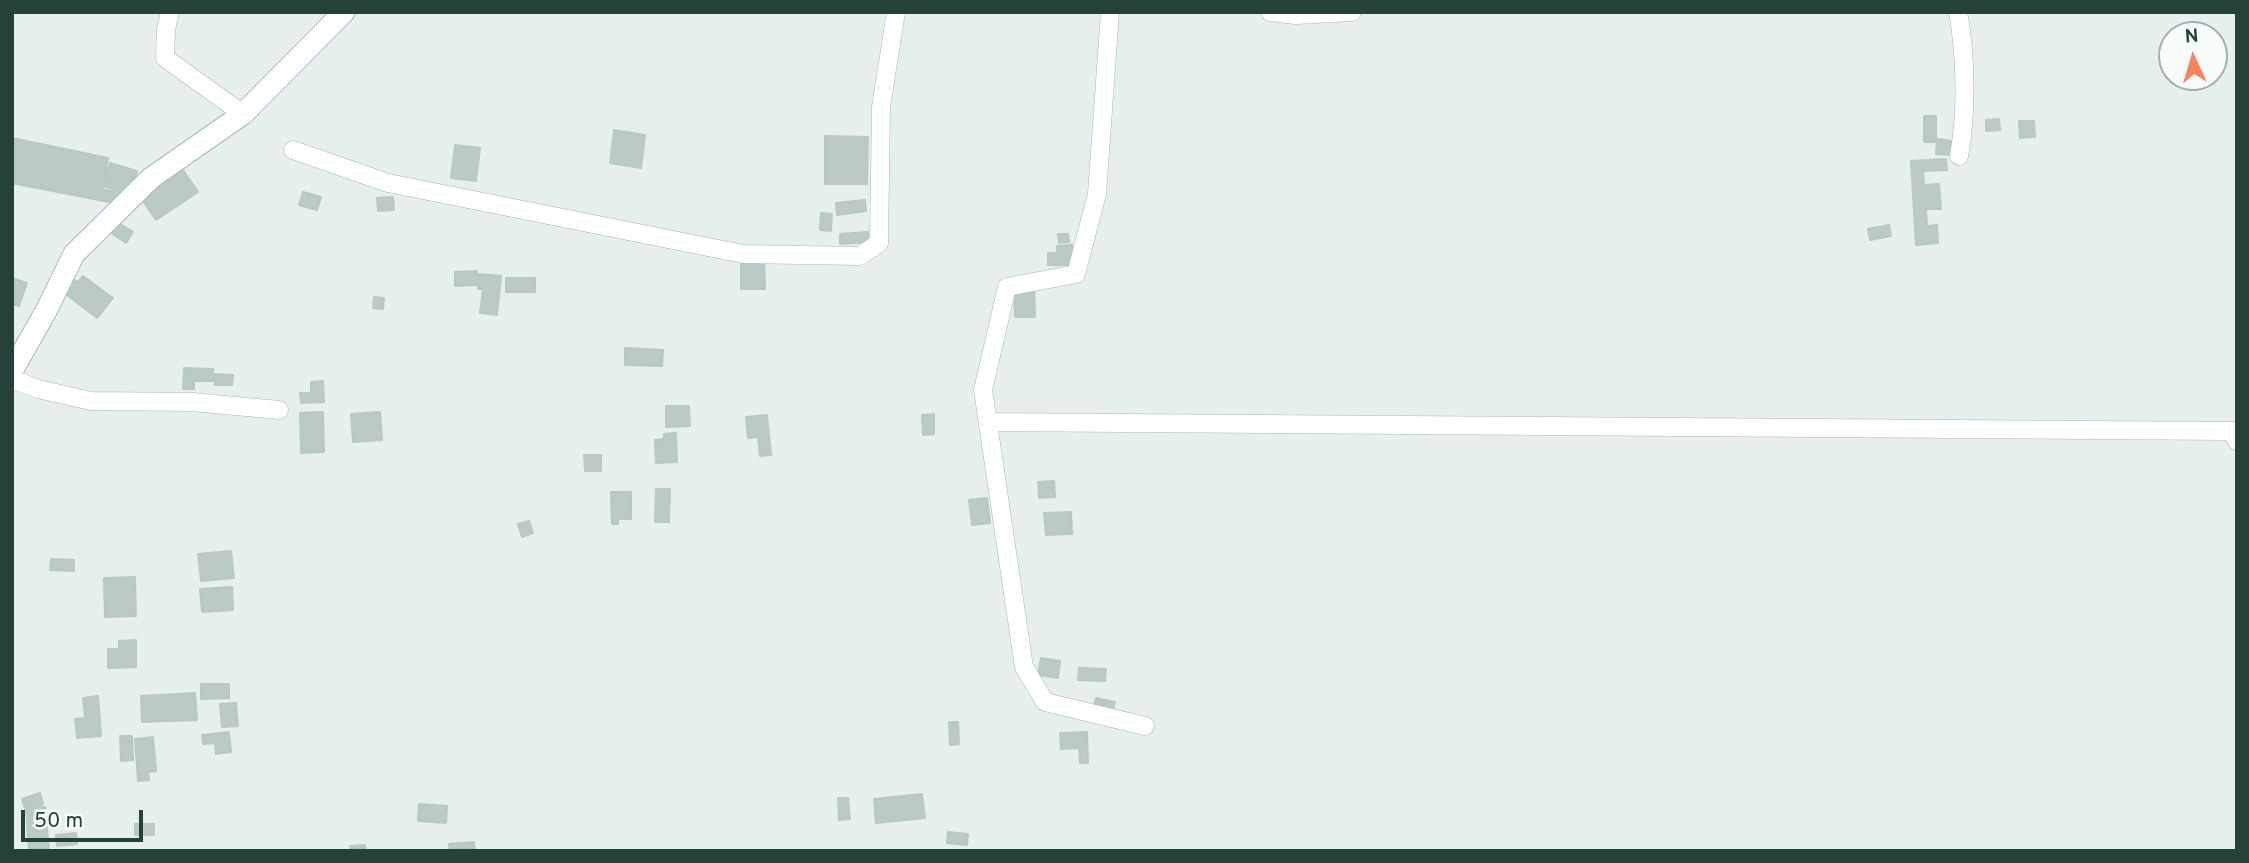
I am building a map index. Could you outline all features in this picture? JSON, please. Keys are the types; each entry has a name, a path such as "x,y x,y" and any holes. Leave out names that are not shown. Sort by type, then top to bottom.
{"main road":[{"path":"12,370 46,311 74,254 151,178 243,114 344,12"}],"street":[{"path":"170,12 166,29 165,58 243,114"},
{"path":"293,150 388,183 743,254 860,256 879,243 881,107 897,12"},
{"path":"1110,12 1097,194 1076,274 1007,287 983,390 1024,667 1045,702 1145,726"},
{"path":"1270,12 1296,15 1353,12"},
{"path":"1958,12 1962,32 1965,127 1959,156"},
{"path":"12,379 38,389 91,401 192,402 279,410"},
{"path":"988,422 2231,431 2237,441"}],"building":[{"path":"1924,116 1936,116 1936,142 1924,142"},
{"path":"1999,119 2000,130 1986,131 1986,120"},
{"path":"2019,121 2034,121 2035,137 2020,138"},
{"path":"614,130 645,135 641,168 610,163"},
{"path":"825,136 868,137 867,184 825,184"},
{"path":"12,138 108,158 102,189 121,193 119,204 12,183"},
{"path":"1937,139 1952,141 1951,155 1936,154"},
{"path":"455,145 480,148 476,181 451,178"},
{"path":"1946,159 1947,170 1923,171 1924,185 1939,184 1941,209 1926,209 1927,226 1937,225 1938,243 1916,245 1911,161"},
{"path":"110,163 137,171 131,194 103,186"},
{"path":"181,167 198,192 156,220 139,195"},
{"path":"303,192 321,197 317,210 299,205"},
{"path":"393,197 394,210 378,211 377,198"},
{"path":"865,200 866,211 837,215 836,203"},
{"path":"821,213 832,214 831,231 820,230"},
{"path":"117,222 133,232 126,243 110,232"},
{"path":"1889,225 1891,236 1870,240 1868,229"},
{"path":"868,232 868,242 840,244 840,234"},
{"path":"1058,234 1068,234 1069,242 1059,243"},
{"path":"1072,245 1072,265 1048,265 1048,253 1057,253 1057,246"},
{"path":"764,255 765,289 741,289 741,256"},
{"path":"477,271 477,285 455,286 455,272"},
{"path":"479,274 501,276 497,315 480,313 483,289 478,289"},
{"path":"83,276 113,298 97,318 62,291 72,278 78,282"},
{"path":"12,278 27,283 19,306 12,304"},
{"path":"506,278 535,278 535,292 506,292"},
{"path":"1034,286 1035,317 1015,317 1014,287"},
{"path":"374,297 384,298 383,309 373,308"},
{"path":"625,348 663,350 662,366 625,365"},
{"path":"184,368 213,369 213,381 194,381 194,389 183,389"},
{"path":"215,374 233,375 232,385 215,385"},
{"path":"323,381 324,402 301,403 300,393 311,393 311,382"},
{"path":"666,406 689,406 690,426 666,427"},
{"path":"323,412 324,452 301,453 300,413"},
{"path":"380,412 382,440 353,442 351,414"},
{"path":"934,414 934,434 923,435 922,415"},
{"path":"767,415 771,455 760,456 758,437 748,438 746,417"},
{"path":"676,433 677,462 656,463 655,440 664,439 664,434"},
{"path":"584,455 601,455 601,471 585,471"},
{"path":"1054,481 1055,497 1039,498 1038,482"},
{"path":"656,489 670,489 669,522 655,522"},
{"path":"611,492 631,492 631,519 618,519 618,524 612,524"},
{"path":"987,498 990,523 972,525 969,500"},
{"path":"1071,512 1072,534 1046,535 1044,513"},
{"path":"529,521 533,533 522,537 518,524"},
{"path":"231,551 234,578 201,581 198,554"},
{"path":"51,559 74,560 74,571 50,570"},
{"path":"135,577 136,616 105,617 104,578"},
{"path":"232,587 233,610 202,612 200,589"},
{"path":"136,640 136,667 108,668 108,649 119,649 119,641"},
{"path":"1041,658 1060,661 1058,678 1038,675"},
{"path":"1079,668 1106,669 1105,681 1078,680"},
{"path":"201,684 229,684 229,698 201,699"},
{"path":"195,693 197,720 142,722 141,696"},
{"path":"98,696 101,736 77,738 75,719 85,718 83,698"},
{"path":"1096,698 1115,702 1112,714 1093,711"},
{"path":"236,703 238,726 222,727 220,704"},
{"path":"949,722 958,722 959,744 950,745"},
{"path":"229,732 231,752 216,754 215,743 203,744 202,735"},
{"path":"1087,732 1088,763 1080,763 1079,748 1061,749 1060,733"},
{"path":"120,736 132,736 133,760 121,761"},
{"path":"153,737 156,771 148,772 149,780 138,781 135,739"},
{"path":"40,793 43,804 25,809 22,799"},
{"path":"922,794 925,818 876,823 874,799"},
{"path":"838,798 848,798 850,819 839,820"},
{"path":"419,804 447,806 446,823 418,821"},
{"path":"45,807 49,849 29,851 26,808"},
{"path":"135,824 154,824 154,835 135,835"},
{"path":"948,832 968,834 967,845 947,843"},
{"path":"76,833 77,844 57,846 56,835"},
{"path":"474,842 475,851 450,851 449,844"},
{"path":"365,845 366,851 351,851 350,846"}]}
